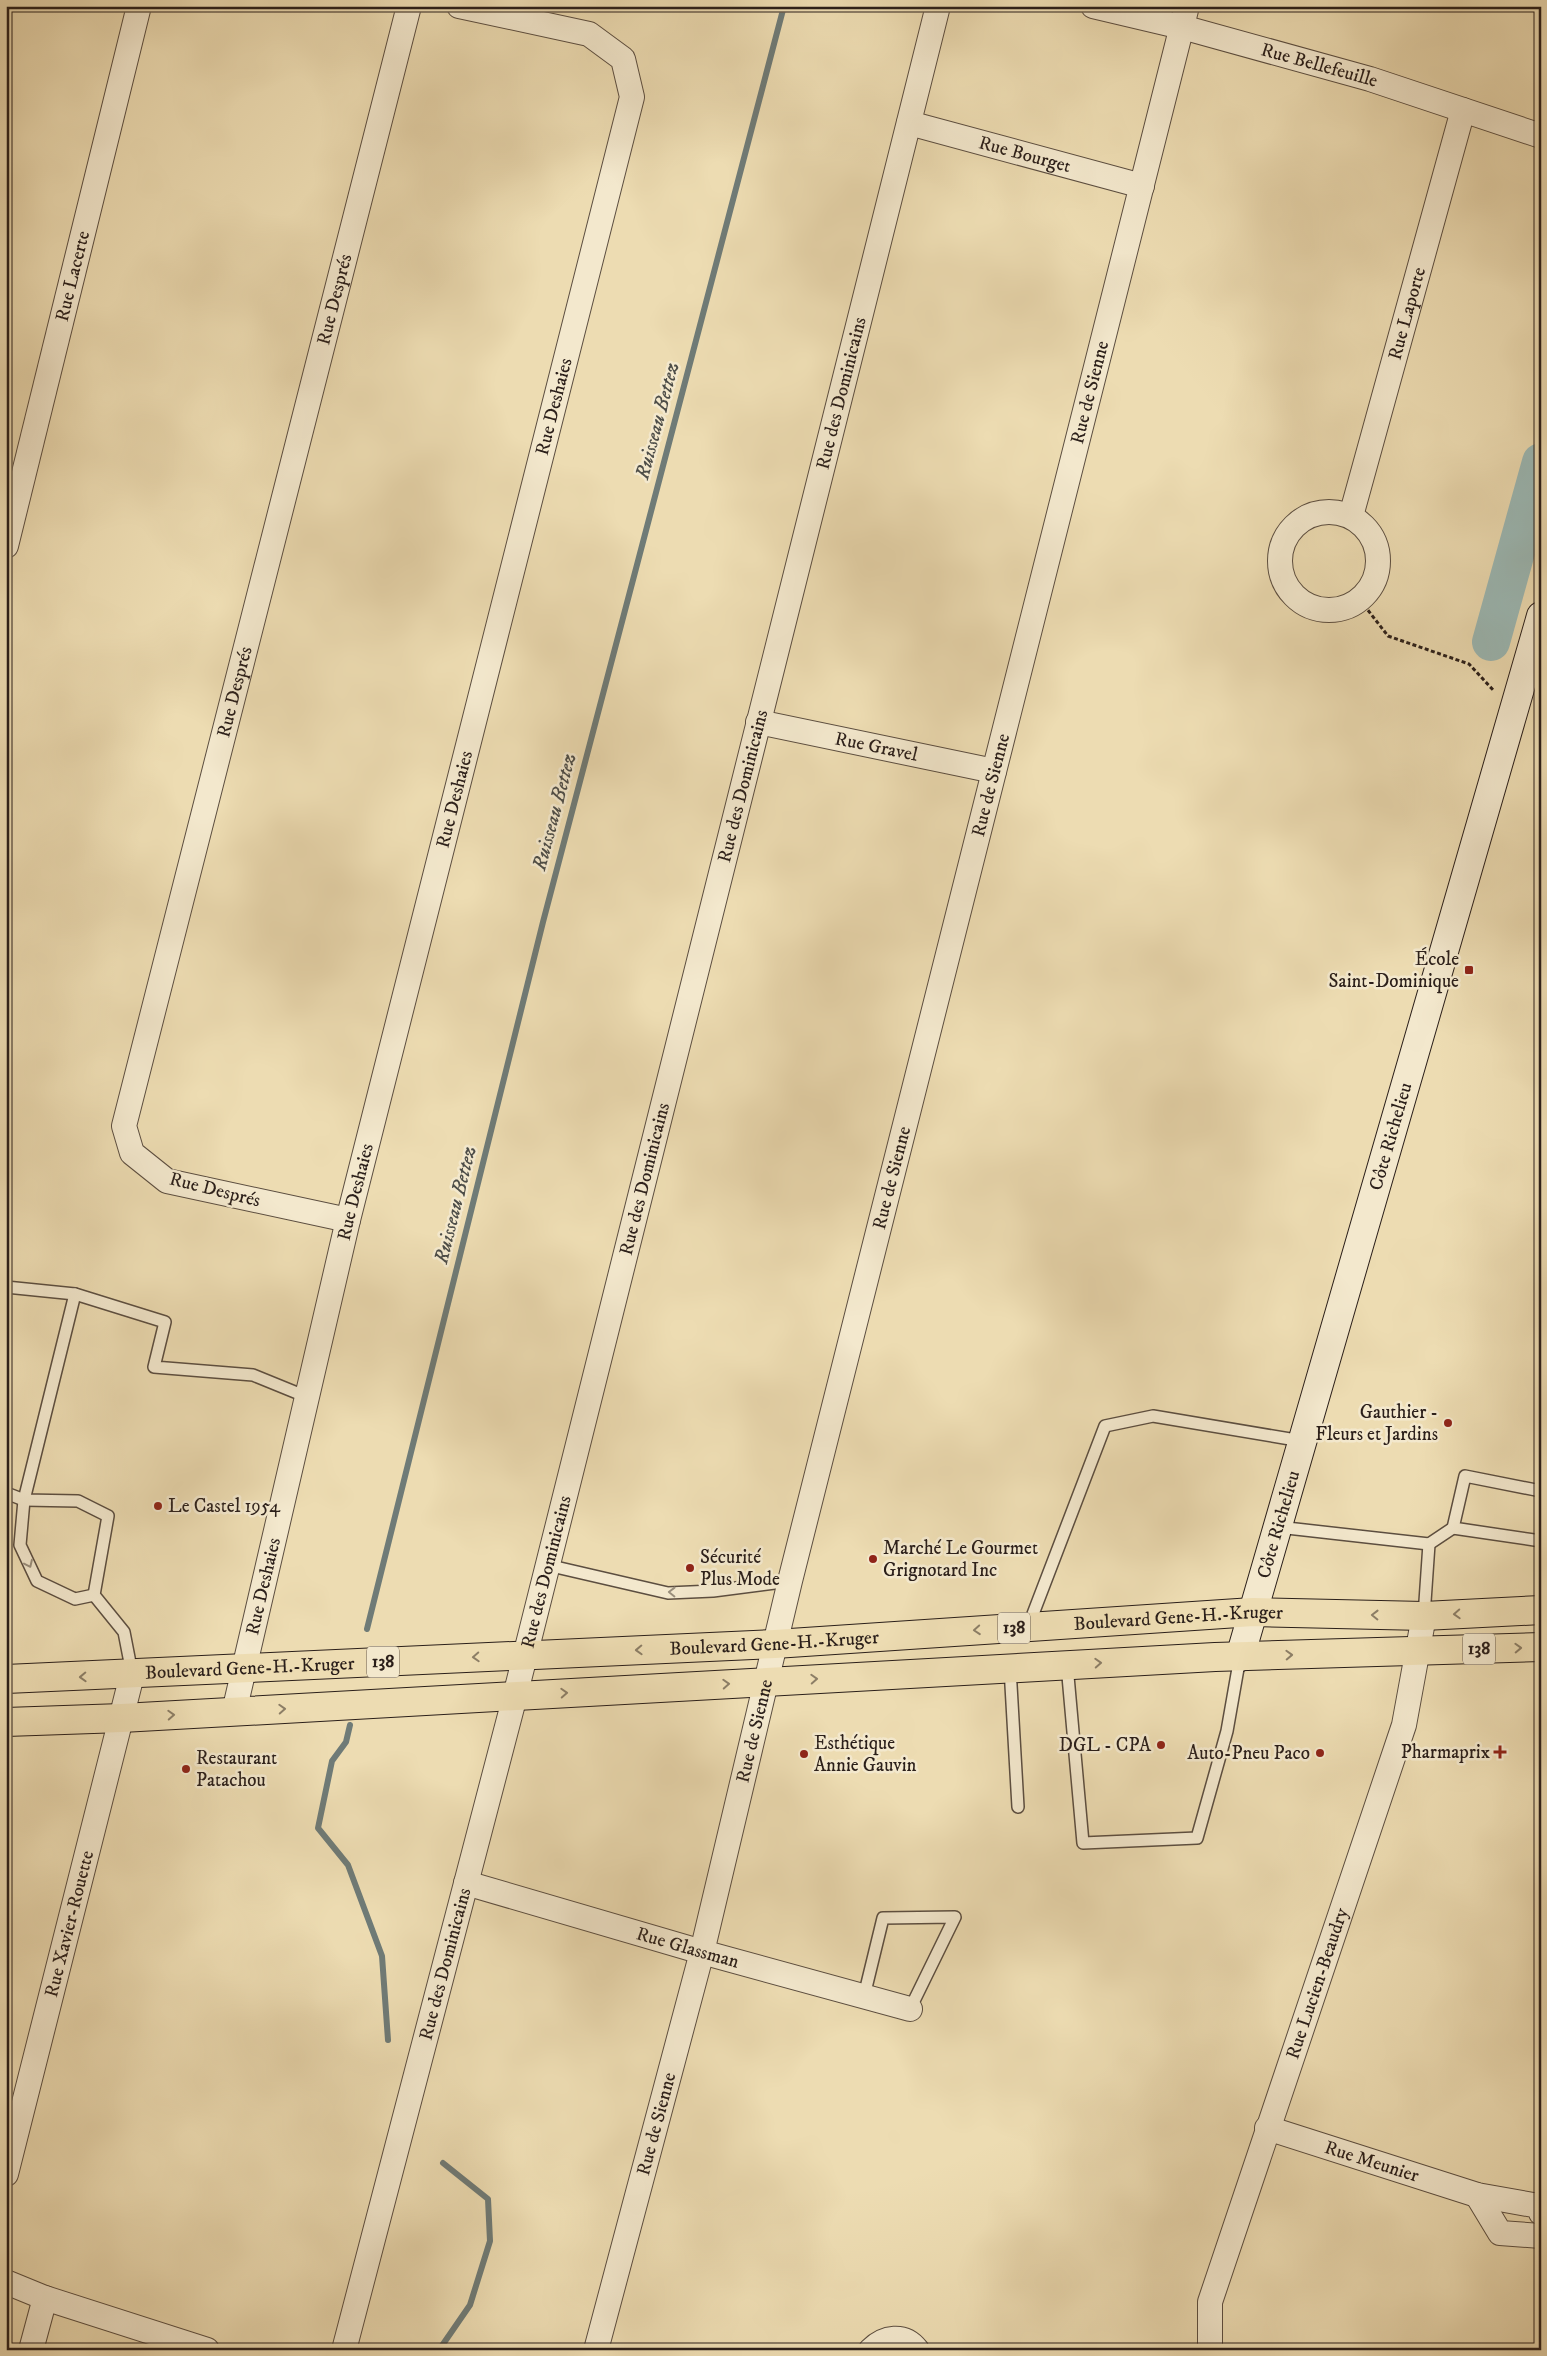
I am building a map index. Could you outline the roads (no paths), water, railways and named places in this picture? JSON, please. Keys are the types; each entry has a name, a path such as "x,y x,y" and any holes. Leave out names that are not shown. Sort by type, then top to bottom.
{"main road":[{"name":"Boulevard Gene-H.-Kruger","path":"6,1679 132,1675 525,1654 775,1644 1253,1612 1424,1616 1541,1610"},
{"name":"Boulevard Gene-H.-Kruger","path":"6,1722 234,1712 1067,1665 1541,1647"}],"street":[{"name":"Rue Lacerte","path":"6,546 139,6"},
{"name":"Rue Després","path":"348,1220 166,1181 132,1153 124,1126 409,6"},
{"name":"Rue Deshaies","path":"234,1712 242,1668 348,1220 632,97 623,59 589,34 459,6"},
{"name":"Rue des Dominicains","path":"344,2350 515,1696 938,6"},
{"name":"Rue Bellefeuille","path":"1093,6 1184,17 1541,136"},
{"name":"Rue de Sienne","path":"596,2350 702,1952 790,1581 1184,17"},
{"name":"Rue Laporte","path":"1351,516 1463,110"},
{"name":"Rue Bourget","path":"908,123 1142,186"},
{"path":"1335,512 1351,516 1364,526 1374,540 1378,556 1377,572 1371,587 1360,600 1346,608 1330,611 1314,609 1300,601 1288,590 1281,575 1280,559 1283,543 1291,529 1304,518 1319,513 1335,512"},
{"name":"Côte Richelieu","path":"1240,1657 1541,616"},
{"name":"Rue Gravel","path":"758,722 994,771"},
{"name":"Rue Lucien-Beaudry","path":"1210,2350 1210,2302 1404,1725 1424,1616"},
{"name":"Rue Xavier-Rouette","path":"6,2174 132,1675"},
{"name":"Rue Glassman","path":"466,1883 702,1952 910,2009"},
{"name":"Rue Meunier","path":"1267,2128 1477,2195 1539,2206 1541,2213"},
{"path":"1477,2195 1500,2232 1541,2236"},
{"path":"6,2282 45,2298 207,2350"},
{"path":"32,2350 45,2298"},
{"path":"871,2350 887,2339 897,2338 906,2341 917,2350"}],"lane":[{"path":"6,1287 75,1294 165,1322 154,1367 254,1375 307,1397"},
{"path":"75,1294 24,1500 20,1545 37,1581 75,1599 94,1595"},
{"path":"1028,1627 1105,1426 1153,1416 1302,1441"},
{"path":"1278,1527 1430,1544 1452,1528 1465,1476 1541,1491"},
{"path":"6,1493 24,1500 78,1501 108,1516 94,1595 124,1632 132,1675"},
{"path":"1452,1528 1541,1542"},
{"path":"1424,1616 1430,1544"},
{"path":"547,1565 668,1593 713,1591 790,1581"},
{"path":"1067,1665 1083,1843 1197,1838 1227,1731 1240,1657"},
{"path":"1010,1668 1018,1807"},
{"path":"864,1996 883,1918 955,1917 910,2009"}],"waterway":[{"name":"Ruisseau Bettez","path":"367,1629 543,922 784,6"},
{"path":"1491,642 1541,462"},
{"name":"Ruisseau Bettez","path":"350,1725 346,1742 332,1761 318,1828 348,1865 382,1956 388,2040"},
{"name":"Ruisseau Bettez","path":"439,2350 470,2305 490,2241 488,2199 443,2163"}],"place":[{"name":"École Saint-Dominique","path":"1469,970"},
{"name":"Gauthier - Fleurs et Jardins","path":"1448,1423"},
{"name":"Le Castel 1954","path":"158,1506"},
{"name":"Marché Le Gourmet Grignotard Inc","path":"873,1559"},
{"name":"Sécurité Plus Mode","path":"690,1568"},
{"name":"DGL - CPA","path":"1161,1745"},
{"name":"Pharmaprix","path":"1500,1752"},
{"name":"Auto-Pneu Paco","path":"1320,1753"},
{"name":"Esthétique Annie Gauvin","path":"804,1754"},
{"name":"Restaurant Patachou","path":"186,1769"}]}
